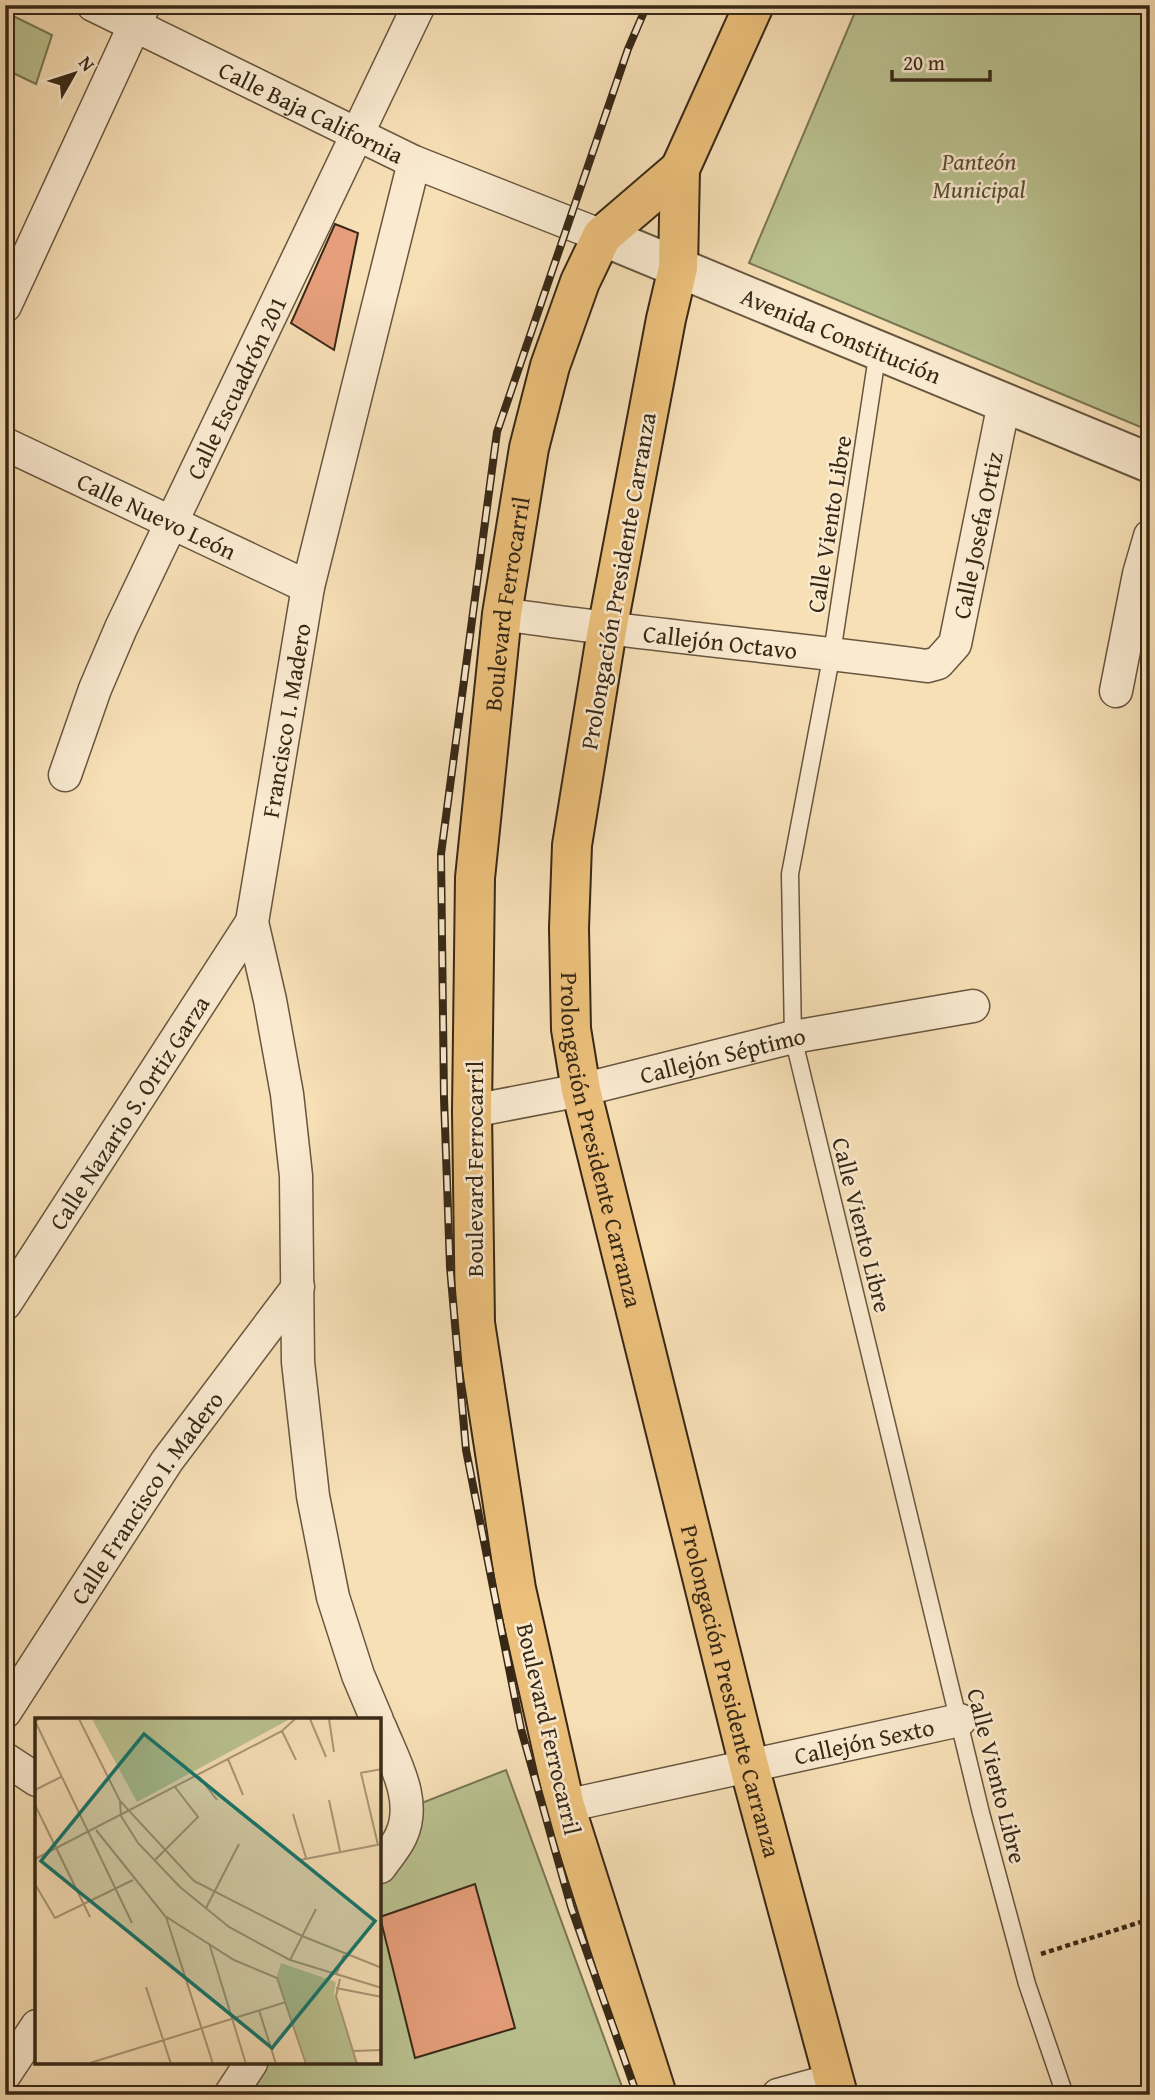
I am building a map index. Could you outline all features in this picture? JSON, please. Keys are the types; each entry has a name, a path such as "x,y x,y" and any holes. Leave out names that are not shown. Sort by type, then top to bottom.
{"main road":[{"name":"Prolongación Presidente Carranza","path":"754,5 680,169 678,268 666,318 607,629 572,845 569,928 571,1029 581,1090 749,1766 835,2087"},
{"name":"Prolongación Presidente Carranza","path":"602,236 680,169"},
{"name":"Boulevard Ferrocarril","path":"602,236 580,282 550,366 529,448 502,614 475,878 472,1111 475,1323 516,1589 565,1807 657,2095"}],"street":[{"name":"Calle Baja California","path":"93,5 139,15 414,162 533,209"},
{"name":"Calle Escuadrón 201","path":"65,775 115,640 419,5"},
{"path":"5,306 139,15"},
{"name":"Francisco I. Madero","path":"376,1718 358,1675 333,1597 313,1496 298,1362 296,1176 270,1000 252,922 308,587 414,162"},
{"name":"Avenida Constitución","path":"533,209 1150,463"},
{"name":"Calle Josefa Ortiz","path":"938,663 955,644 1004,403"},
{"name":"Calle Nuevo León","path":"5,444 308,587"},
{"path":"1116,691 1125,638 1150,536"},
{"name":"Callejón Octavo","path":"502,614 607,629 927,666 938,663"},
{"name":"Calle Nazario S. Ortiz Garza","path":"5,1304 252,922"},
{"name":"Callejón Séptimo","path":"472,1111 581,1090 793,1037 973,1006"},
{"name":"Calle Francisco I. Madero","path":"5,1712 167,1461 298,1287"},
{"name":"Callejón Sexto","path":"565,1807 960,1720"},
{"path":"382,1732 405,1792 408,1813 401,1835 382,1864"},
{"path":"5,1759 35,1779"},
{"path":"5,2074 35,2029"},
{"path":"230,2095 250,2065"},
{"path":"778,2095 835,2087"}],"lane":[{"name":"Calle Viento Libre","path":"878,351 832,653 790,874 793,1037 981,1813 1021,1960 1065,2095"}],"path":[{"path":"1021,1960 1150,1919"}],"green space":[{"name":"Panteón Municipal","path":"858,5 1150,5 1150,431 749,263"},
{"path":"5,12 52,35 36,84 5,69"},
{"path":"506,1770 625,2095 242,2095 262,2065 382,2065 382,1875 419,1804"}],"building":[{"path":"335,224 358,233 334,350 291,323"},
{"path":"475,1884 515,2028 415,2058 382,1916"}],"railway":[{"path":"637,2095 571,1907 521,1729 466,1450 450,1267 444,1098 441,854 497,432 628,49 647,5"}]}
